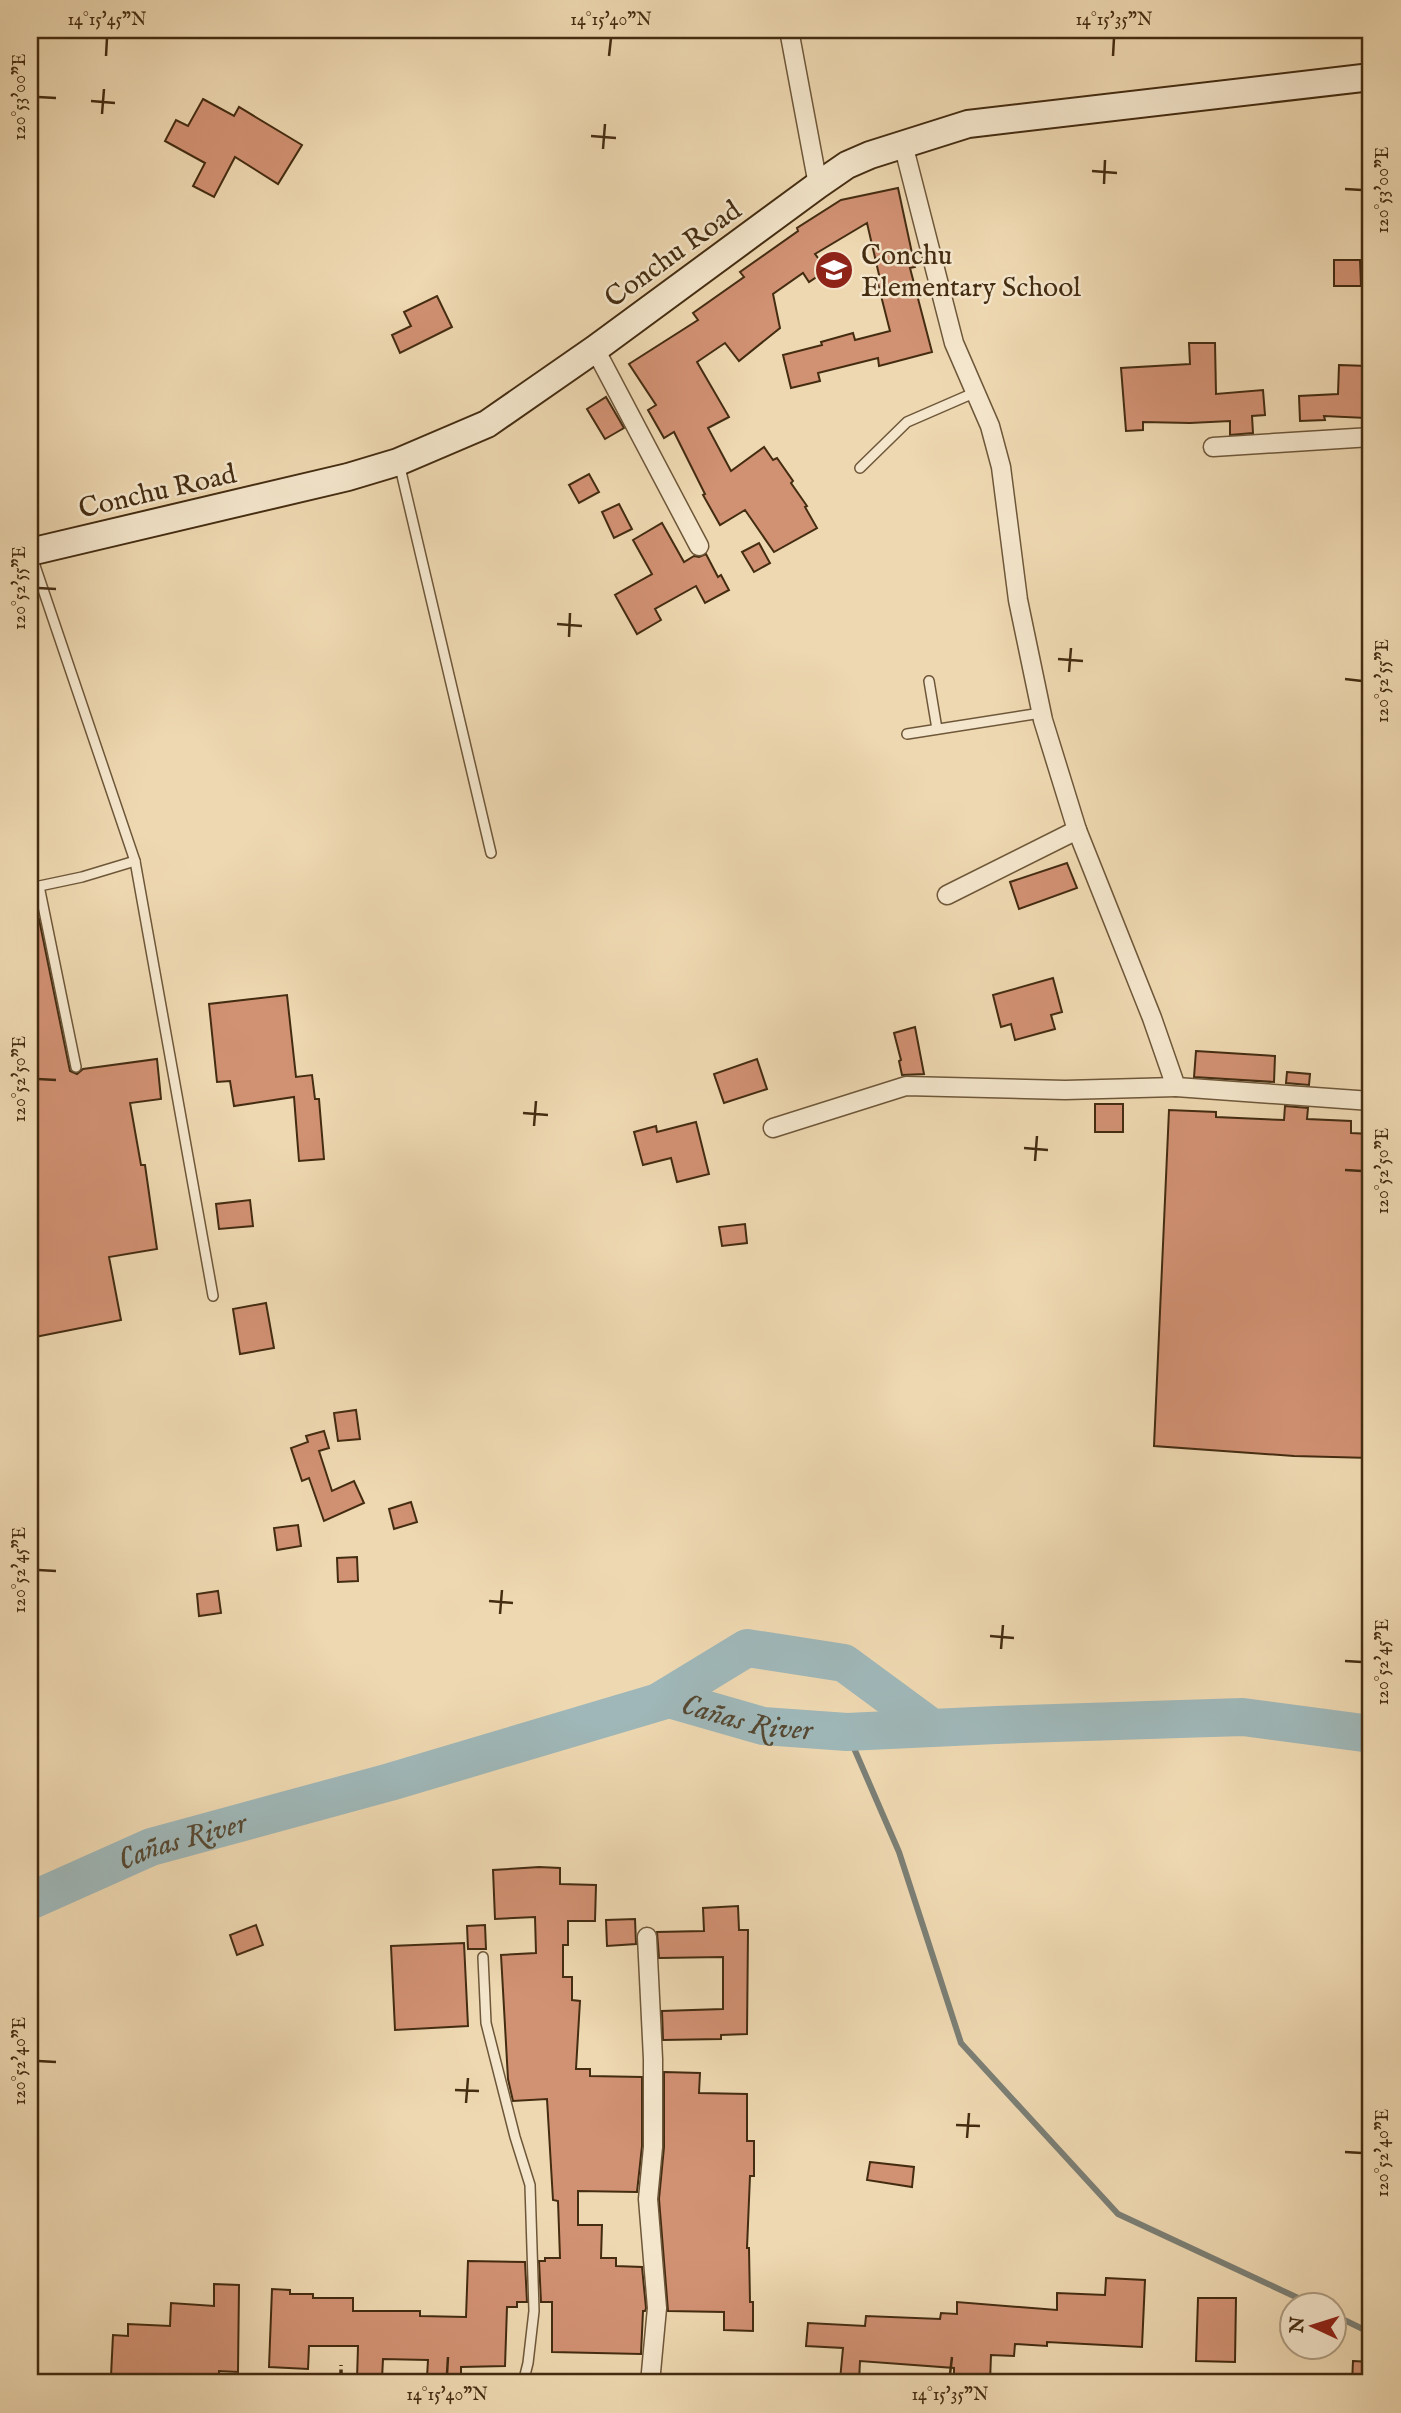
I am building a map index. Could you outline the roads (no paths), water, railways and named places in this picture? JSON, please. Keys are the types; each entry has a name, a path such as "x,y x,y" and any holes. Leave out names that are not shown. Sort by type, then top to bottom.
{"main road":[{"name":"Conchu Road","path":"30,552 348,477 398,462 487,424 595,349 818,185 847,166 903,144 968,124 1371,77"}],"street":[{"path":"789,30 818,185"},
{"path":"903,144 954,343 990,426 1001,467 1018,600 1041,713 1077,830 1176,1087"},
{"path":"595,349 699,546"},
{"path":"1213,447 1371,437"},
{"path":"947,895 1077,830"},
{"path":"773,1128 905,1086 922,1084 1065,1090 1176,1087 1371,1101"},
{"path":"647,1937 653,2059 653,2147 648,2199 657,2308 650,2383"}],"lane":[{"path":"860,468 907,422 976,392"},
{"path":"398,462 491,853"},
{"path":"30,552 135,861 213,1296"},
{"path":"929,681 937,729"},
{"path":"907,734 1041,713"},
{"path":"76,1067 34,887 82,877 135,861"},
{"path":"483,1957 486,2023 530,2185 534,2311 523,2383"}],"waterway":[{"path":"660,1701 747,1648 844,1663 931,1727"},
{"name":"Cañas River","path":"30,1901 151,1847 390,1782 669,1699 763,1726 847,1732 1243,1717 1371,1734"},
{"path":"847,1732 899,1852 961,2043 1118,2214 1281,2290"},
{"path":"1348,2322 1371,2333"}],"place":[{"name":"Conchu Elementary School","path":"834,270"}]}
